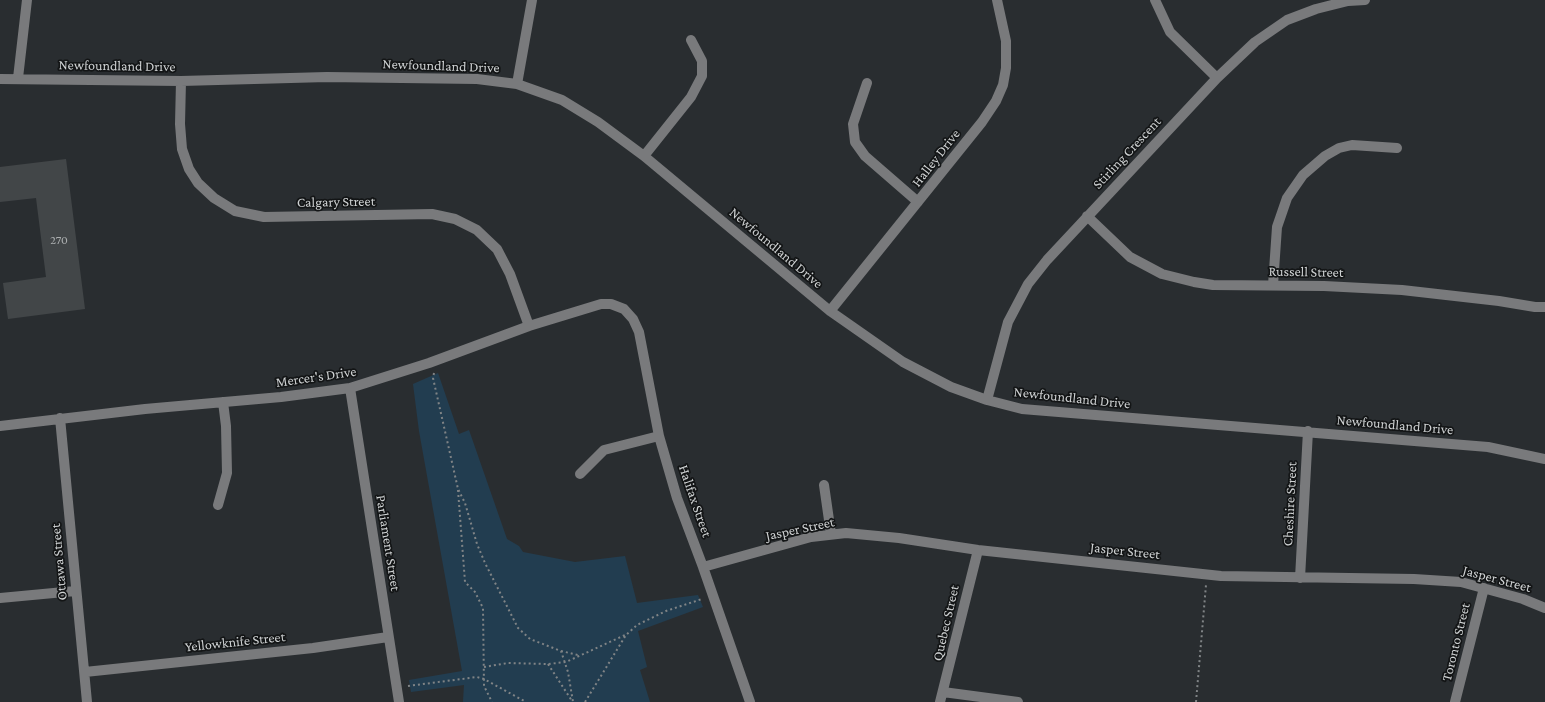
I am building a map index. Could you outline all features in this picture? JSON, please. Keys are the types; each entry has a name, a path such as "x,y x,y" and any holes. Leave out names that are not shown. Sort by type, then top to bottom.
{"street":[{"path":"18,78 27,0"},
{"path":"517,84 532,0"},
{"name":"Halley Drive","path":"830,311 982,122 996,102 1003,85 1006,68 1006,41 997,0"},
{"path":"1155,0 1170,32 1217,78"},
{"name":"Stirling Crescent","path":"988,400 1008,322 1028,284 1047,260 1087,216 1217,78 1255,42 1287,20 1316,9 1365,0"},
{"path":"644,156 691,96 702,76 702,61 690,40"},
{"name":"Newfoundland Drive","path":"0,79 181,81 343,77 477,78 517,84 546,93 577,108 644,156 830,311 903,362 951,387 988,400 1022,409 1308,431 1488,447 1545,459"},
{"name":"Calgary Street","path":"181,81 180,124 182,149 189,169 198,183 214,198 235,211 264,217 432,214 455,219 477,230 497,249 510,274 528,326"},
{"path":"867,83 853,124 855,142 865,156 918,202"},
{"path":"1273,285 1277,227 1287,198 1303,175 1325,156 1339,148 1352,145 1397,148"},
{"name":"Russell Street","path":"1087,216 1130,257 1162,274 1194,282 1213,285 1273,285 1402,290 1545,307"},
{"name":"Mercer's Drive","path":"0,426 60,418 350,388 423,365 528,326 601,304 611,304 624,309"},
{"name":"Halifax Street","path":"624,309 633,319 640,332 659,436 677,498 703,567 750,702"},
{"name":"Parliament Street","path":"350,388 399,702"},
{"path":"218,505 227,473 226,426 223,402"},
{"name":"Ottawa Street","path":"60,418 87,702"},
{"name":"Cheshire Street","path":"1300,578 1308,431"},
{"path":"580,474 604,450 659,436"},
{"path":"824,485 830,534"},
{"name":"Jasper Street","path":"703,567 811,537 846,533 899,538 978,550 1221,576 1414,579 1461,582 1523,599 1545,608"},
{"name":"Quebec Street","path":"942,697 978,550"},
{"name":"Toronto Street","path":"1456,702 1484,588"},
{"path":"0,598 76,591"},
{"name":"Yellowknife Street","path":"85,672 313,648 388,637"},
{"path":"942,697 1018,702"}],"path":[{"path":"434,372 433,378 458,489 465,582 475,592 483,608 484,679 487,695 492,702"},
{"path":"430,374 433,378"},
{"path":"458,489 465,503 477,544 485,563 518,628 530,639 561,652 579,656"},
{"path":"1196,702 1206,585"},
{"path":"586,702 626,635 637,625 666,610 702,599"},
{"path":"484,667 508,663 548,664 566,662 626,635"},
{"path":"561,652 566,662 573,702"},
{"path":"548,664 573,702"},
{"path":"408,686 467,677 484,679 526,702"}],"shaded area":[{"path":"438,373 459,434 469,430 507,539 519,546 523,552 575,562 625,556 637,603 698,595 703,607 638,631 647,667 640,670 650,702 463,702 464,685 411,692 409,680 462,671 419,431 413,384"}],"building":[{"path":"66,159 85,309 8,319 3,283 46,277 36,198 0,202 0,167"}]}
